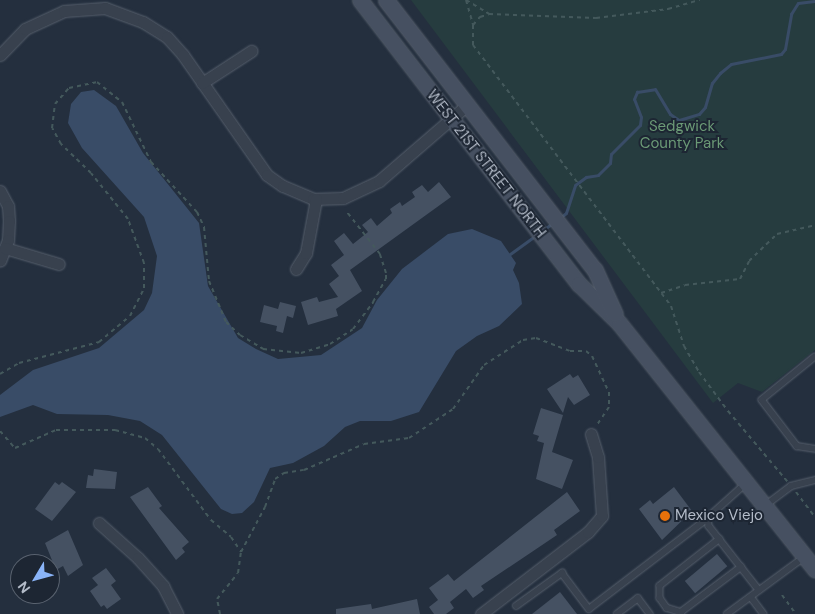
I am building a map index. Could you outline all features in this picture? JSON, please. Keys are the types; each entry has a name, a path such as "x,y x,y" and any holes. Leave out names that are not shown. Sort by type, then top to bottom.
{"main road":[{"name":"WEST 21ST STREET NORTH","path":"360,0 579,284 619,323 815,569"},
{"name":"WEST 21ST STREET NORTH","path":"386,0 595,270 619,323"}],"street":[{"path":"0,55 25,29 45,18 103,4 155,27 183,55 267,175 283,186 316,199 343,198 378,181 466,105"},
{"path":"202,84 251,51"},
{"path":"0,191 8,206 5,248 0,261"},
{"path":"296,269 306,254 316,199"},
{"path":"5,248 59,264"},
{"path":"481,614 588,532 602,516 598,457 591,434"},
{"path":"98,523 138,558 163,586 177,614"}],"lane":[{"path":"815,357 762,400 797,446 815,449"},
{"path":"765,506 791,486 815,480"},
{"path":"516,606 562,573 591,612 708,518 747,484"},
{"path":"708,518 709,526 759,590"},
{"path":"720,539 660,586 660,598 667,608 681,612 741,567"},
{"path":"727,614 805,556"},
{"path":"751,597 764,614"},
{"path":"616,614 638,598 650,614"}],"path":[{"path":"466,0 489,14"},
{"path":"466,0 473,25 473,45 671,306 684,346 699,372 728,411 815,517"},
{"path":"473,25 480,17 489,14 596,18 668,9 700,0"},
{"path":"0,374 19,363 99,342 130,316 144,288 144,263 128,219 91,173 61,144 52,128 55,104 69,88 97,82 122,102 151,162 197,212 204,227 209,281 226,322 263,349 301,352 330,344 353,328 374,302 386,279 386,273 380,254 347,212"},
{"path":"661,293 686,285 740,279 749,261 776,234 815,225"},
{"path":"220,614 217,599 238,573 240,552 266,506 271,485 279,475 304,470 364,444 409,438 453,408 484,366 523,340 536,338 570,351 586,351 592,356 609,392 609,407 591,434"},
{"path":"0,431 15,448 56,430 115,430 145,438 158,449 211,520 231,537 240,552"},
{"path":"782,595 796,614"}],"green space":[{"name":"Sedgwick County Park","path":"411,0 815,0 815,350 762,392 738,383 713,403"}],"water":[{"path":"94,90 116,106 143,153 199,223 208,286 238,338 256,349 278,359 321,355 362,328 377,300 402,269 448,234 472,229 501,241 516,263 513,270 519,283 522,304 499,326 477,336 456,351 419,412 391,421 360,421 345,427 324,446 293,463 270,468 254,502 242,513 232,514 221,509 162,435 140,421 108,415 57,414 33,405 0,417 0,395 33,370 99,348 144,310 152,293 157,256 144,217 82,148 68,123 71,104 81,92"}],"building":[{"path":"439,182 451,197 350,270 362,291 336,309 338,316 308,325 301,302 317,297 319,302 338,297 329,284 339,276 331,265 344,255 334,241 344,233 353,244 368,232 362,225 371,218 377,226 392,213 390,209 400,202 402,206 415,197 412,192 422,185 428,192"},
{"path":"280,302 296,306 293,318 287,316 283,333 276,331 277,326 260,322 264,305 278,309"},
{"path":"570,374 573,378 578,375 590,395 574,405 568,397 563,413 547,389"},
{"path":"541,408 563,415 552,452 573,460 562,489 536,479 544,443 537,441 539,436 533,434"},
{"path":"94,469 117,472 115,489 86,488 88,475 93,476"},
{"path":"55,482 59,485 62,482 76,492 52,521 35,509"},
{"path":"148,487 162,506 159,508 189,542 182,548 185,552 176,560 130,497"},
{"name":"Mexico Viejo","path":"674,487 692,511 662,540 639,509 650,500 653,504"},
{"path":"567,492 580,511 554,530 557,535 481,586 484,590 473,598 466,589 450,602 454,608 446,614 434,614 429,607 438,600 429,588 448,574 454,581"},
{"path":"68,530 83,565 68,576 63,566 60,568 60,554 49,554 45,543"},
{"path":"717,554 727,566 695,593 685,581"},
{"path":"106,568 116,581 111,585 121,599 107,609 104,605 101,607 90,591 98,585 92,578"},
{"path":"560,592 577,614 532,614"},
{"path":"417,599 420,614 336,614 336,609 371,604 372,609"}],"waterway":[{"path":"561,217 566,213 575,185 586,177 598,175 610,163 611,154 640,125 641,117 634,99 637,92 655,89 670,114 679,120 699,114 705,107 712,83 720,73 731,64 781,54 785,49 791,14 798,3 815,1"},
{"path":"543,230 554,222"},
{"path":"510,254 536,235"}],"place":[{"name":"Mexico Viejo","path":"665,516"}]}
